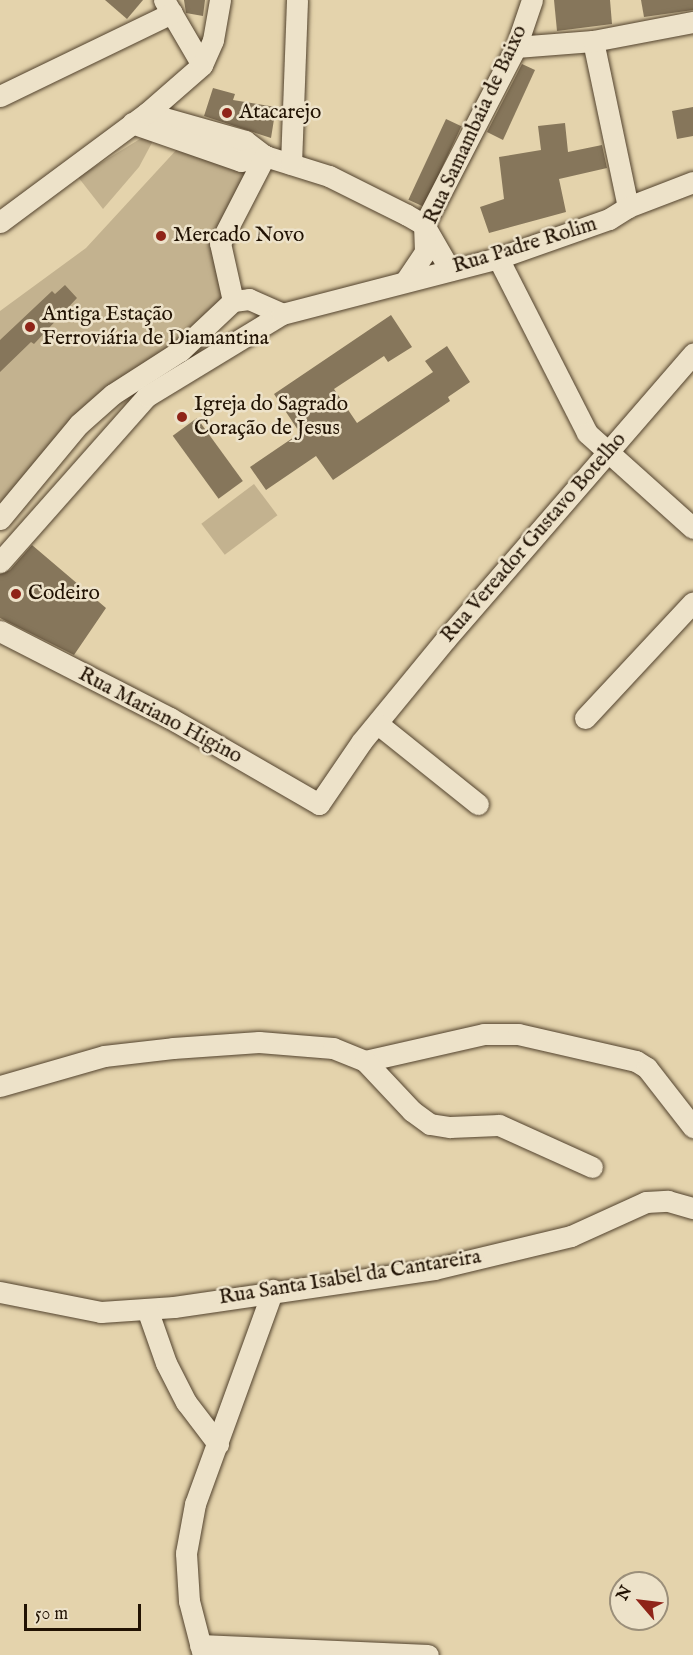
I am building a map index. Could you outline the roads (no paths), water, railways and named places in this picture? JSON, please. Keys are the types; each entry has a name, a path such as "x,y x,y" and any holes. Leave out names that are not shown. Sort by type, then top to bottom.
{"street":[{"path":"0,222 140,118 202,65 213,40 220,0"},
{"path":"291,164 297,0"},
{"name":"Rua Samambaia de Baixo","path":"406,280 425,252 424,225 516,47 532,0"},
{"path":"0,96 168,7 202,65"},
{"path":"516,47 593,41 693,22"},
{"path":"593,41 628,207"},
{"path":"140,118 245,141 265,156 329,176 424,225 450,270"},
{"path":"246,335 231,324 220,243 265,156"},
{"name":"Rua Padre Rolim","path":"0,562 147,396 282,314 498,258 609,219 628,207 693,182"},
{"path":"498,258 587,433 607,455 693,528"},
{"path":"0,519 79,424 113,394 180,351 230,304 249,299 282,314"},
{"name":"Rua Vereador Gustavo Botelho","path":"319,804 378,724 445,640 693,354"},
{"path":"585,718 693,602"},
{"name":"Rua Mariano Higino","path":"0,631 170,718 319,804"},
{"path":"378,724 478,804"},
{"path":"365,1061 484,1035 518,1034 636,1060 647,1068 693,1127"},
{"path":"0,1086 104,1056 259,1042 333,1048 365,1061 412,1112 430,1124 450,1127 499,1125 592,1167"},
{"name":"Rua Santa Isabel da Cantareira","path":"0,1292 81,1310 147,1309 434,1269 571,1236 646,1202 668,1201 693,1206"},
{"path":"273,1290 195,1504 186,1553 189,1601 202,1650 428,1655"},
{"path":"147,1309 166,1363 186,1402 218,1444"}],"place":[{"name":"Atacarejo","path":"227,113"},
{"name":"Mercado Novo","path":"161,236"},
{"name":"Antiga Estação Ferroviária de Diamantina","path":"30,327"},
{"name":"Igreja do Sagrado Coração de Jesus","path":"182,417"},
{"name":"Codeiro","path":"16,594"}]}
